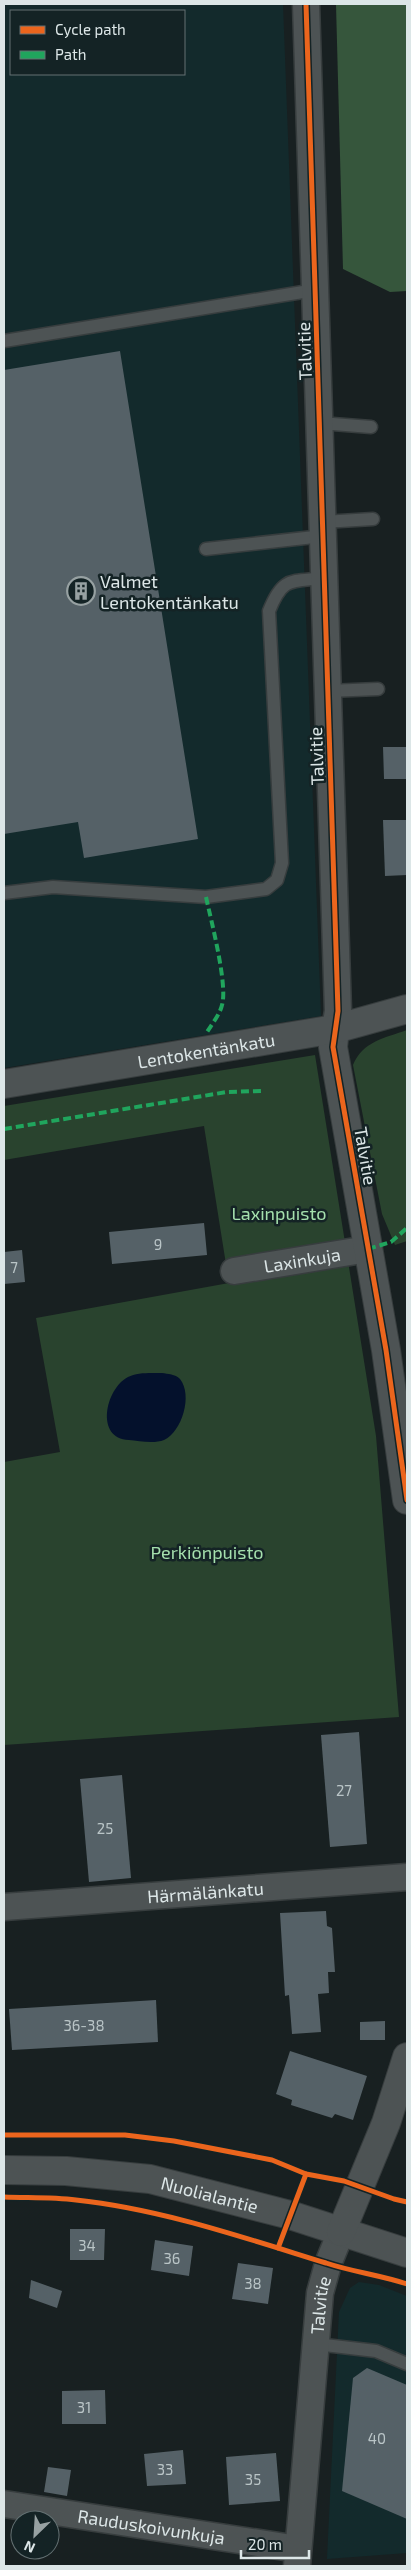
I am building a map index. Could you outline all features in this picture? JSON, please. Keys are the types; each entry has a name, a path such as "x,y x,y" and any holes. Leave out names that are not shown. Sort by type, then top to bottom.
{"street":[{"name":"Talvitie","path":"306,4 338,1011 333,1047 386,1350 407,1500"},
{"name":"Lentokentänkatu","path":"4,1084 335,1029 407,1009"},
{"name":"Laxinkuja","path":"234,1271 368,1249"},
{"name":"Härmälänkatu","path":"4,1907 407,1876"},
{"name":"Talvitie","path":"298,2558 320,2293 328,2264 386,2122 407,2057"},
{"name":"Nuolialantie","path":"4,2170 76,2172 150,2179 290,2215 407,2253"},
{"name":"Rauduskoivunkuja","path":"4,2504 298,2558"}],"lane":[{"path":"4,341 316,290"},
{"path":"320,423 371,427"},
{"path":"206,549 373,519"},
{"path":"4,893 54,887 206,897 266,889 277,880 282,863 269,611 277,590 289,582 324,578"},
{"path":"328,691 378,689"},
{"path":"316,2344 376,2351 407,2364"}],"shaded area":[{"path":"4,4 283,4 321,1016 4,1068"},
{"path":"359,2282 379,2285 407,2296 407,2553 327,2559 339,2312 350,2288"}],"green space":[{"path":"336,4 407,4 407,291 390,292 343,269"},
{"path":"407,1030 407,1241 395,1245 382,1214 353,1065 357,1057 369,1045"},
{"name":"Perkiönpuisto","path":"315,1055 376,1436 399,1717 4,1745 4,1462 60,1452 36,1318 229,1283 204,1126 4,1160 4,1106"}],"water":[{"path":"162,1373 176,1376 180,1379 186,1394 184,1412 176,1429 164,1440 156,1442 129,1440 118,1437 111,1431 107,1413 109,1402 120,1383 136,1374"}],"building":[{"name":"Valmet Lentokentänkatu","path":"120,351 198,839 84,858 78,822 4,834 4,370"},
{"path":"383,747 407,747 407,779 384,779"},
{"path":"383,820 407,820 407,875 385,876"},
{"path":"204,1223 207,1255 112,1264 109,1232"},
{"path":"22,1250 25,1282 4,1284 4,1252"},
{"path":"359,1732 367,1844 330,1847 321,1735"},
{"path":"122,1775 131,1878 89,1882 80,1779"},
{"path":"326,1911 327,1926 332,1928 335,1972 328,1972 329,1993 318,1994 321,2032 292,2034 289,1995 285,1996 280,1913"},
{"path":"156,2000 158,2042 12,2050 9,2009"},
{"path":"385,2021 385,2040 360,2040 360,2022"},
{"path":"290,2051 367,2076 353,2120 335,2114 332,2118 291,2105 292,2100 276,2094"},
{"path":"70,2229 105,2229 104,2260 70,2260"},
{"path":"155,2240 193,2246 189,2276 151,2270"},
{"path":"238,2263 273,2268 268,2304 232,2299"},
{"path":"31,2280 62,2291 57,2308 29,2298"},
{"path":"367,2368 407,2385 407,2519 342,2491 353,2378"},
{"path":"105,2390 106,2424 62,2424 62,2391"},
{"path":"183,2450 186,2484 147,2486 144,2454"},
{"path":"276,2453 280,2501 229,2505 226,2457"},
{"path":"48,2467 71,2470 67,2496 44,2492"}],"marked path":[{"path":"206,897 223,983 220,1012 207,1032"},
{"path":"4,1129 227,1092 261,1091"},
{"path":"368,1249 391,1242 407,1228"}],"cycle path":[{"path":"306,4 338,1011 333,1047 386,1350 407,1500"},
{"path":"4,2135 125,2135 174,2141 272,2160 306,2174 344,2181 407,2202"},
{"path":"278,2248 306,2174"},
{"path":"4,2197 67,2199 140,2210 171,2217 336,2266 407,2284"}],"place":[{"name":"Valmet Lentokentänkatu","path":"81,591"}],"park label":[{"name":"Laxinpuisto","path":"279,1213"}]}
